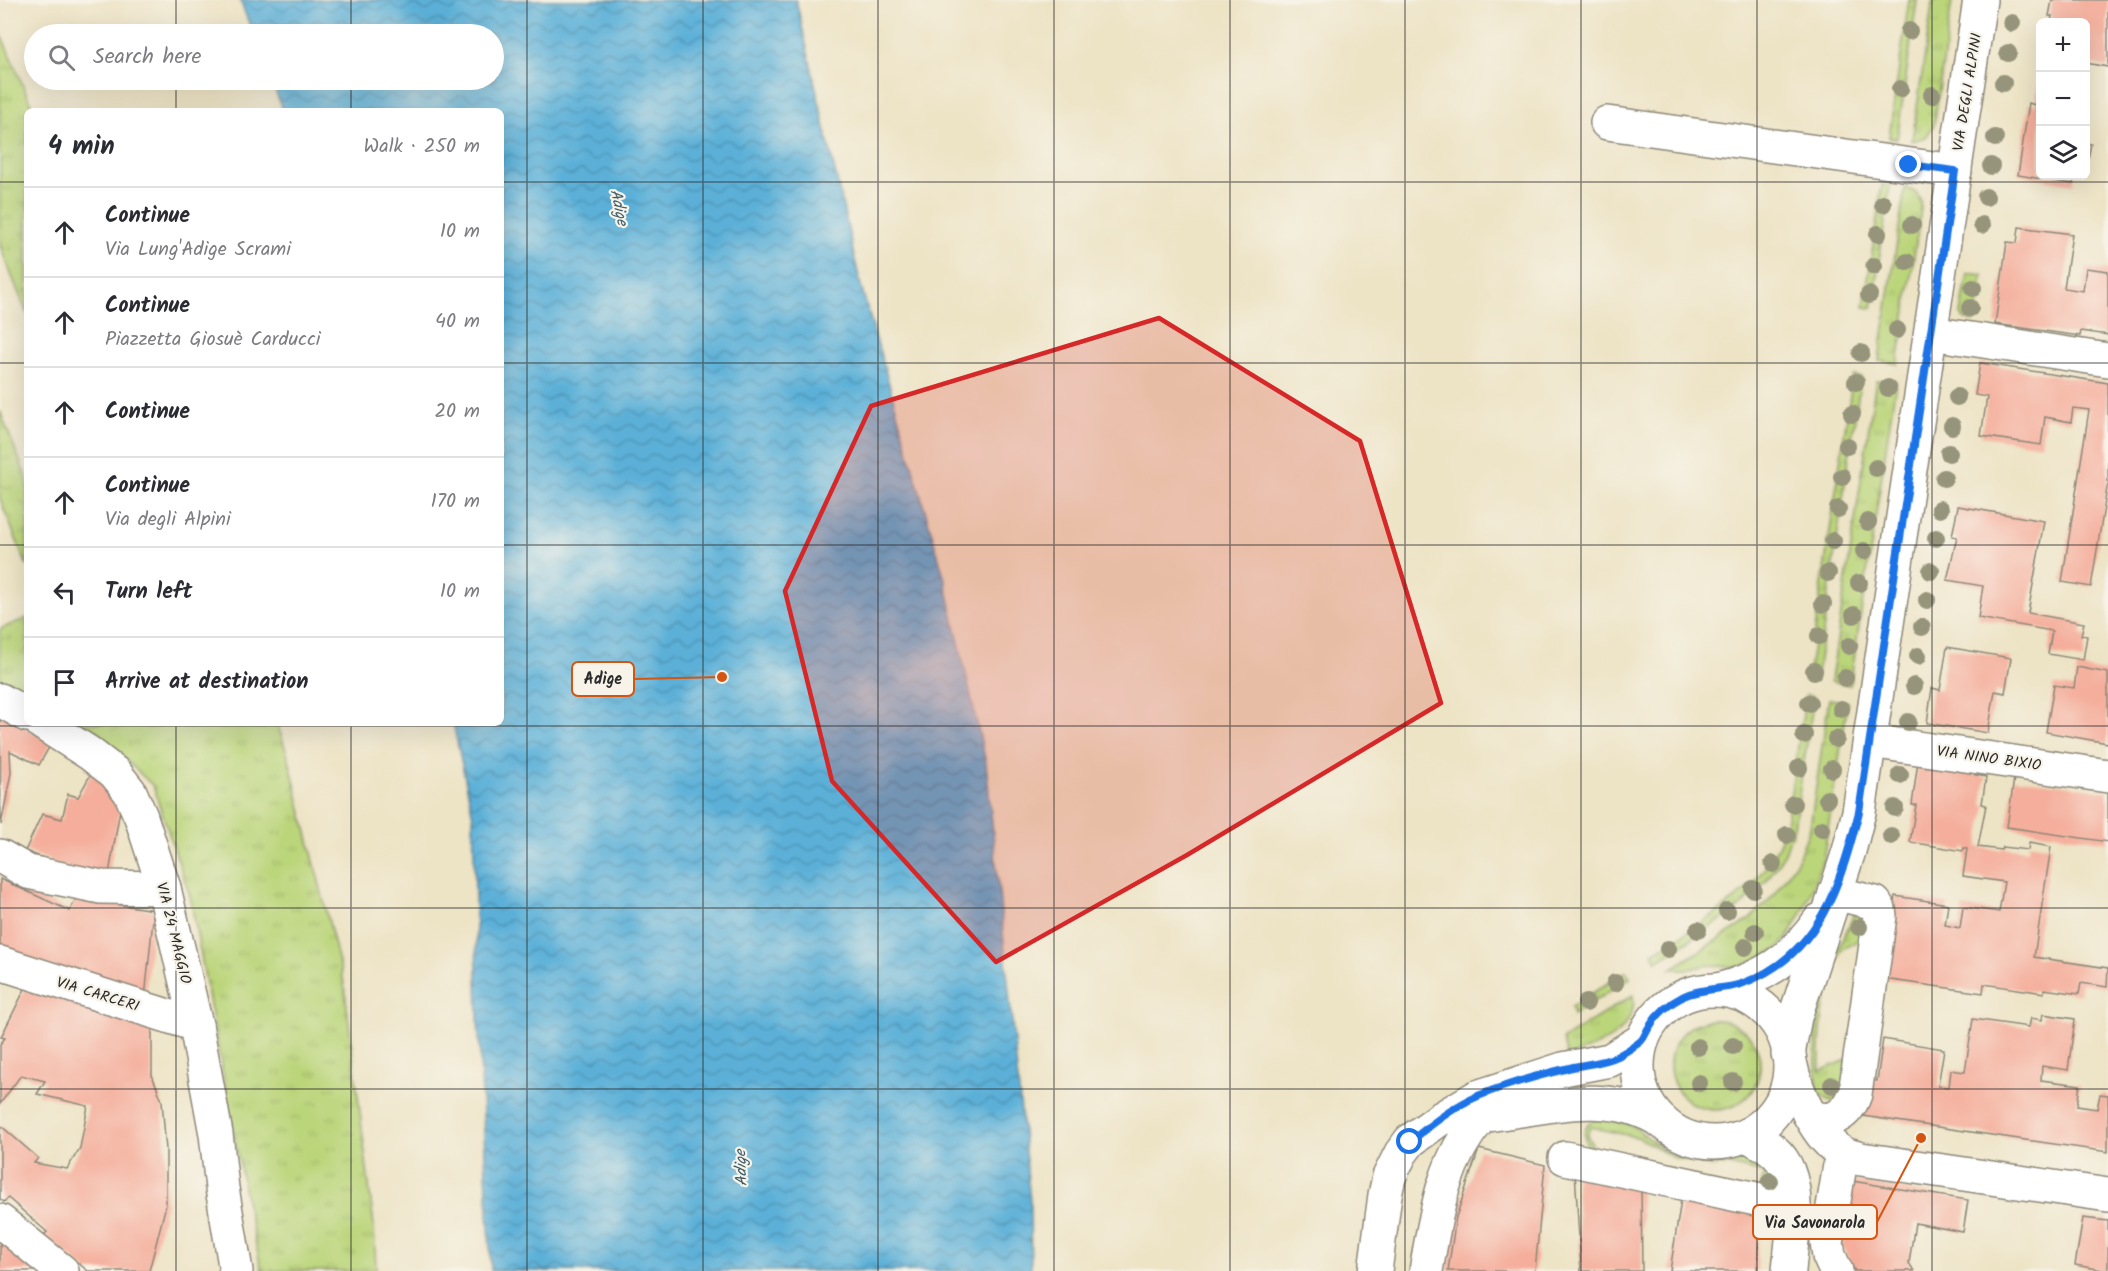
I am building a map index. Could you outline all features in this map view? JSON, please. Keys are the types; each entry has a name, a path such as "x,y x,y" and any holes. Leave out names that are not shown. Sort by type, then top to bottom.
{"street":[{"name":"VIA DEGLI ALPINI","path":"1789,1058 1795,1017 1859,812 1980,0"},
{"path":"1606,123 1955,171"},
{"path":"1931,333 2108,360"},
{"path":"0,700 24,713"},
{"name":"VIA 24 MAGGIO","path":"47,726 115,773 130,792 141,817 164,888 196,1025 216,1134 222,1188"},
{"name":"VIA NINO BIXIO","path":"1870,741 2108,776"},
{"path":"0,856 28,872 101,887 164,888"},
{"name":"VIA DEGLI ALPINI","path":"1718,990 1742,984 1762,975 1795,951 1811,933 1835,893"},
{"path":"1809,1114 1817,1119 1832,1119 1844,1112 1853,1100 1880,916 1875,903 1835,893"},
{"name":"VIA CARCERI","path":"0,963 196,1025"},
{"path":"1668,1126 1649,1106 1641,1087 1638,1067 1642,1040 1650,1025 1672,1002 1686,995 1718,990 1735,993 1765,1009 1784,1037 1799,1095 1809,1114 1830,1142 1842,1153 1861,1159 2108,1195"},
{"path":"1642,1040 1590,1075 1564,1085 1560,1092 1565,1164 1794,1207"},
{"path":"1724,1141 1750,1133 1772,1115 1786,1090 1789,1058"},
{"path":"1375,1271 1385,1194 1395,1163 1410,1142 1440,1119 1477,1096 1563,1069 1610,1060"},
{"path":"1440,1119 1480,1118 1562,1104 1605,1102 1653,1116 1694,1139 1708,1142 1770,1143 1792,1153 1813,1158 1842,1153"},
{"path":"1426,1271 1437,1209 1446,1178 1458,1147 1480,1118"},
{"path":"1757,1141 1775,1150 1788,1167 1792,1179 1794,1207 1789,1271"},
{"path":"1836,1271 1829,1256 1827,1243 1842,1153"},
{"path":"213,1271 222,1188"},
{"path":"222,1188 236,1271"},
{"path":"0,1221 62,1271"}],"highlighted area":[{"path":"1159,318 1360,441 1441,703 1187,855 996,962 832,781 785,591 871,406"}],"green space":[{"path":"1909,0 1917,0 1897,139 1889,137"},
{"path":"1933,0 1952,0 1934,125 1926,137 1912,141"},
{"path":"0,32 33,108 24,108 24,306 0,246"},
{"path":"1882,184 1890,186 1872,308 1864,307"},
{"path":"1905,188 1916,192 1921,202 1921,209 1898,364 1879,361"},
{"path":"1968,273 1983,275 1975,322 1964,319 1961,314"},
{"path":"1853,376 1861,377 1816,679 1808,678"},
{"path":"1876,380 1896,382 1850,685 1831,681"},
{"path":"0,411 24,471 24,559 0,499"},
{"path":"24,619 24,692 0,679 0,629"},
{"path":"1806,695 1814,697 1794,826 1785,853 1767,880 1738,909 1657,961 1653,953 1733,901 1765,868 1777,848 1786,825"},
{"path":"1829,699 1848,702 1823,860 1807,902 1791,933 1778,949 1739,967 1708,965 1691,969 1671,969 1749,920 1773,896 1797,861 1810,828"},
{"path":"86,726 278,726 288,756 344,983 374,1226 376,1271 262,1271 248,1210 190,896 153,786 97,732"},
{"path":"1865,913 1866,937 1842,949 1826,994 1820,1039 1820,1071 1847,1060 1843,1091 1833,1101 1824,1097 1818,1089 1816,1078 1818,1015 1827,976 1853,916"},
{"path":"1626,971 1630,978 1573,1015 1571,1007"},
{"path":"1633,995 1633,1008 1622,1029 1590,1049 1567,1057 1563,1039"},
{"path":"1715,1020 1732,1024 1747,1033 1756,1048 1760,1065 1756,1082 1747,1097 1732,1106 1715,1110 1698,1106 1683,1097 1674,1082 1670,1065 1674,1048 1683,1033 1698,1024"},
{"path":"1599,1117 1632,1125 1661,1148 1677,1155 1718,1163 1751,1159 1766,1160 1776,1187 1760,1190 1764,1173 1730,1165 1710,1166 1672,1157 1640,1138 1591,1127 1587,1135 1593,1146 1588,1147 1585,1129 1590,1122"}],"water":[{"path":"240,0 796,0 861,286 944,576 986,763 1030,1200 1031,1271 491,1271 478,1017 473,816 454,726 504,726 504,108 282,108 275,90 504,90 504,24 249,24"}],"building":[{"path":"2052,0 2108,0 2108,67 2090,64 2090,18 2052,18 2052,16 2049,16"},
{"path":"2036,99 2036,178 2018,175 2029,103 2035,105"},
{"path":"2049,180 2074,180 2073,184"},
{"path":"2019,227 2072,234 2064,288 2083,291 2086,268 2108,271 2108,335 2081,331 2080,336 1995,324 2007,242 2017,243"},
{"path":"1980,363 2108,383 2108,482 2091,587 2062,582 2089,410 2073,408 2071,422 2045,417 2041,445 1981,436 1987,397 1975,395"},
{"path":"1958,506 2044,521 2028,613 2084,623 2081,635 2087,636 2083,660 2048,654 2052,631 1978,618 1983,586 1947,580 1957,537 1952,536"},
{"path":"1947,647 2011,658 2005,693 1995,691 1988,733 1927,723 1932,688 1940,690"},
{"path":"2077,667 2108,673 2108,743 2046,732 2054,685 2074,688"},
{"path":"0,714 52,742 39,765 10,751 11,773 1,825"},
{"path":"1918,761 1976,771 1975,775 1986,777 1982,804 1986,805 1978,847 2028,850 2029,843 2051,847 2034,957 2108,968 2107,987 2081,983 2079,994 2044,989 2044,993 1984,984 1983,993 1884,979 1889,947 1893,947 1895,927 1890,927 1895,896 1948,904 1945,925 1960,928 1963,907 1999,912 2004,882 1963,876 1967,849 1964,848 1963,851 1910,842 1916,805 1912,805"},
{"path":"93,770 116,787 120,810 109,874 74,870 25,851 42,814 62,819 68,794 78,797"},
{"path":"2014,778 2108,791 2108,842 2007,827"},
{"path":"0,879 70,911 76,898 154,910 145,998 0,949"},
{"path":"27,985 152,1022 152,1075 162,1101 166,1150 166,1205 149,1271 88,1271 44,1235 47,1232 8,1198 4,1202 0,1199 0,1125 38,1158 34,1163 67,1169 80,1148 88,1106 37,1094 45,1081 21,1075 0,1104 0,1044 5,1038 1,1037"},
{"path":"2043,1014 2075,1019 2068,1070 2042,1066 2041,1080 2080,1085 2077,1106 2097,1109 2100,1094 2108,1095 2108,1152 1863,1116 1869,1080 1877,1081 1883,1039 1944,1049 1938,1086 1949,1087 1951,1070 1965,1072 1973,1019 2029,1027 2031,1018 2042,1020"},
{"path":"1479,1149 1545,1165 1535,1271 1448,1271 1456,1217"},
{"path":"1575,1171 1641,1185 1642,1271 1581,1271"},
{"path":"1852,1181 1968,1200 1963,1232 1915,1223 1909,1263 1914,1271 1855,1271 1842,1247"},
{"path":"1681,1200 1760,1215 1757,1271 1670,1271"},
{"path":"2083,1218 2108,1221 2108,1271 2075,1265"},
{"path":"0,1240 39,1271 0,1271"}],"place":[{"name":"Adige","path":"722,677"},
{"name":"Via Savonarola","path":"1921,1138"}],"route":[{"path":"1410,1142 1421,1132 1477,1096 1563,1069 1610,1060 1621,1055 1642,1040 1650,1025 1672,1002 1686,995 1742,984 1778,965 1795,951 1826,911 1835,893 1859,812 1955,171 1909,165"}]}
